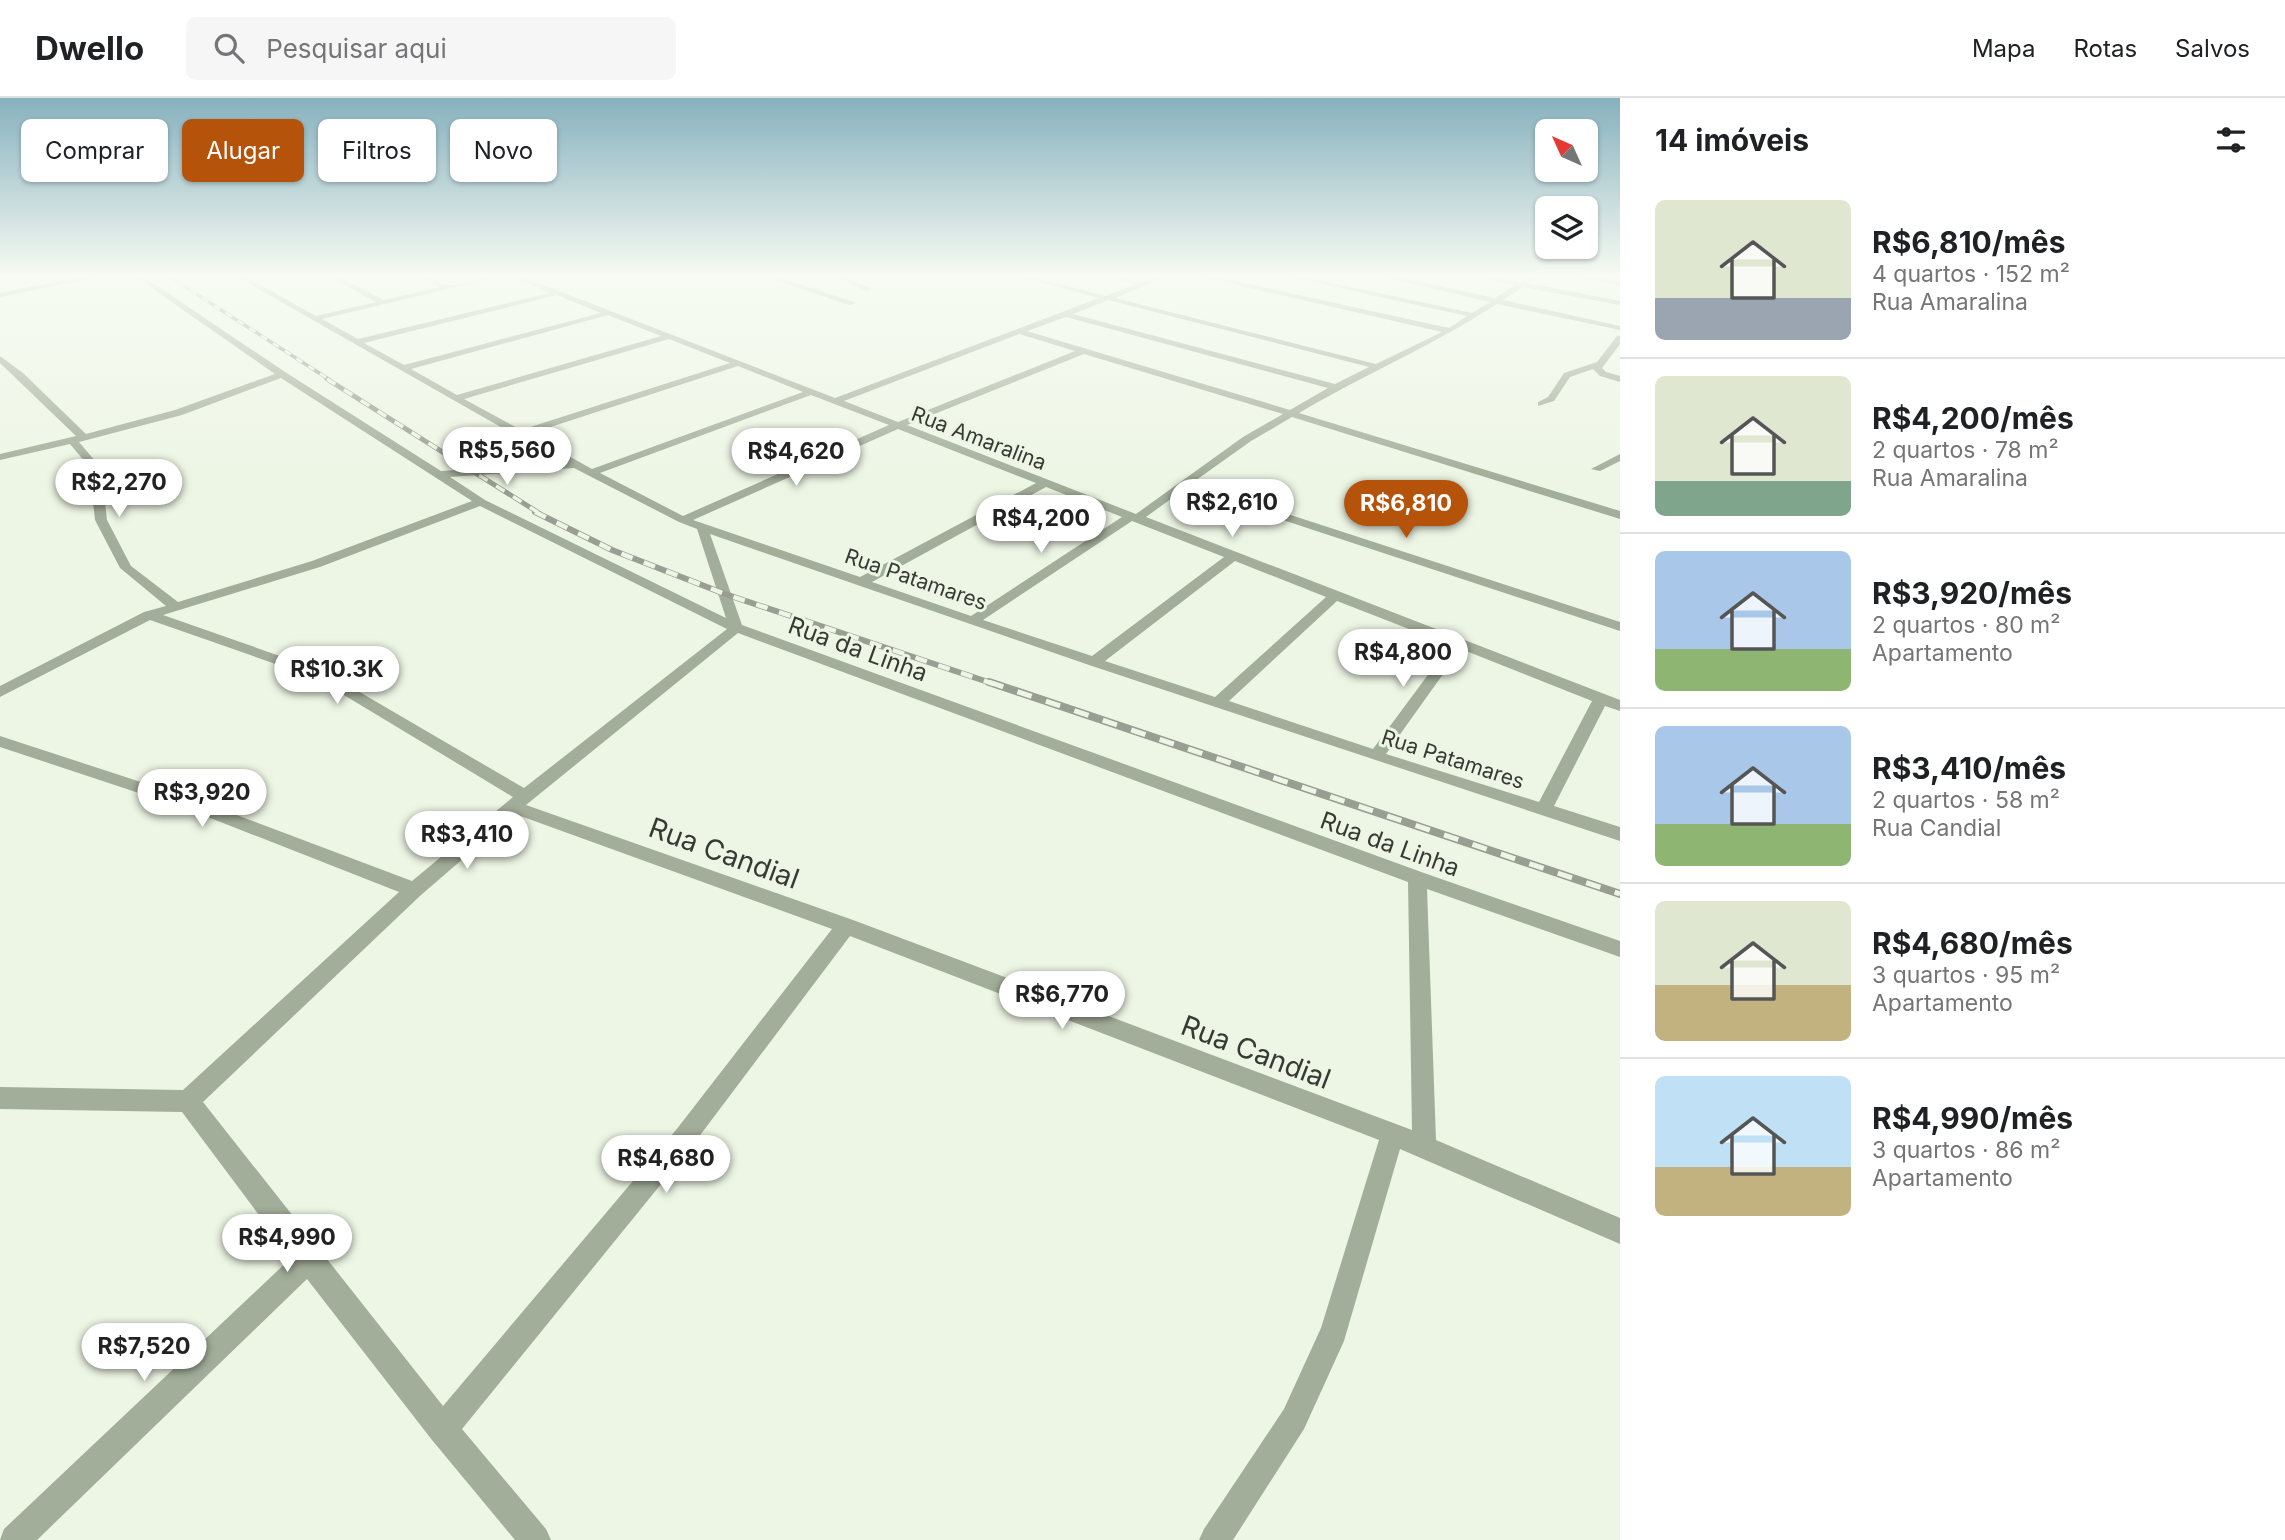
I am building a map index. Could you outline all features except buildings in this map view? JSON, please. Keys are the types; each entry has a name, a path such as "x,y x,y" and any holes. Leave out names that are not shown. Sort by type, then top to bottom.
{"street":[{"name":"Rua da Linha","path":"235,342 481,502 736,628 1417,878 1620,949"},
{"name":"Rua Patamares","path":"359,342 576,465 682,520 1094,662 1620,834"},
{"path":"403,368 499,342"},
{"path":"456,398 649,342"},
{"name":"Rua Amaralina","path":"681,342 1620,706"},
{"path":"832,402 993,342"},
{"path":"1055,342 1503,477 1620,515"},
{"path":"1172,342 1336,387"},
{"path":"1281,342 1379,367"},
{"path":"972,621 1133,518 1237,445 1336,387 1428,342"},
{"path":"1616,342 1599,363 1597,371 1620,379"},
{"path":"682,520 896,426 1083,351"},
{"path":"0,359 78,439 102,475 99,492 101,520 126,568 176,607"},
{"path":"1541,404 1555,394 1558,384 1567,375 1599,363"},
{"path":"520,434 737,364"},
{"path":"0,457 199,406 282,374"},
{"path":"591,473 808,393"},
{"path":"1596,469 1620,457"},
{"path":"436,475 576,465"},
{"path":"862,582 1043,484"},
{"path":"1182,484 1620,627"},
{"path":"0,692 149,615 316,564 481,502"},
{"path":"0,1098 188,1101 414,890 736,628 702,527"},
{"path":"1094,662 1232,557"},
{"path":"1218,703 1335,596"},
{"name":"Rua Candial","path":"149,615 295,666 334,683 519,802 1393,1134 1620,1231"},
{"path":"1376,756 1459,643"},
{"path":"1543,810 1601,699"},
{"path":"0,741 196,806 414,890"},
{"path":"1417,878 1424,1147"},
{"path":"442,1430 684,1138 846,926"},
{"path":"188,1101 307,1261 442,1430 535,1540"},
{"path":"1215,1540 1294,1419 1320,1363 1334,1331 1393,1134"},
{"path":"15,1540 307,1261"}],"railway":[{"path":"271,342 330,380"},
{"path":"327,379 539,513"},
{"path":"535,512 612,550 725,594 994,684"},
{"path":"989,682 1620,894"}]}
